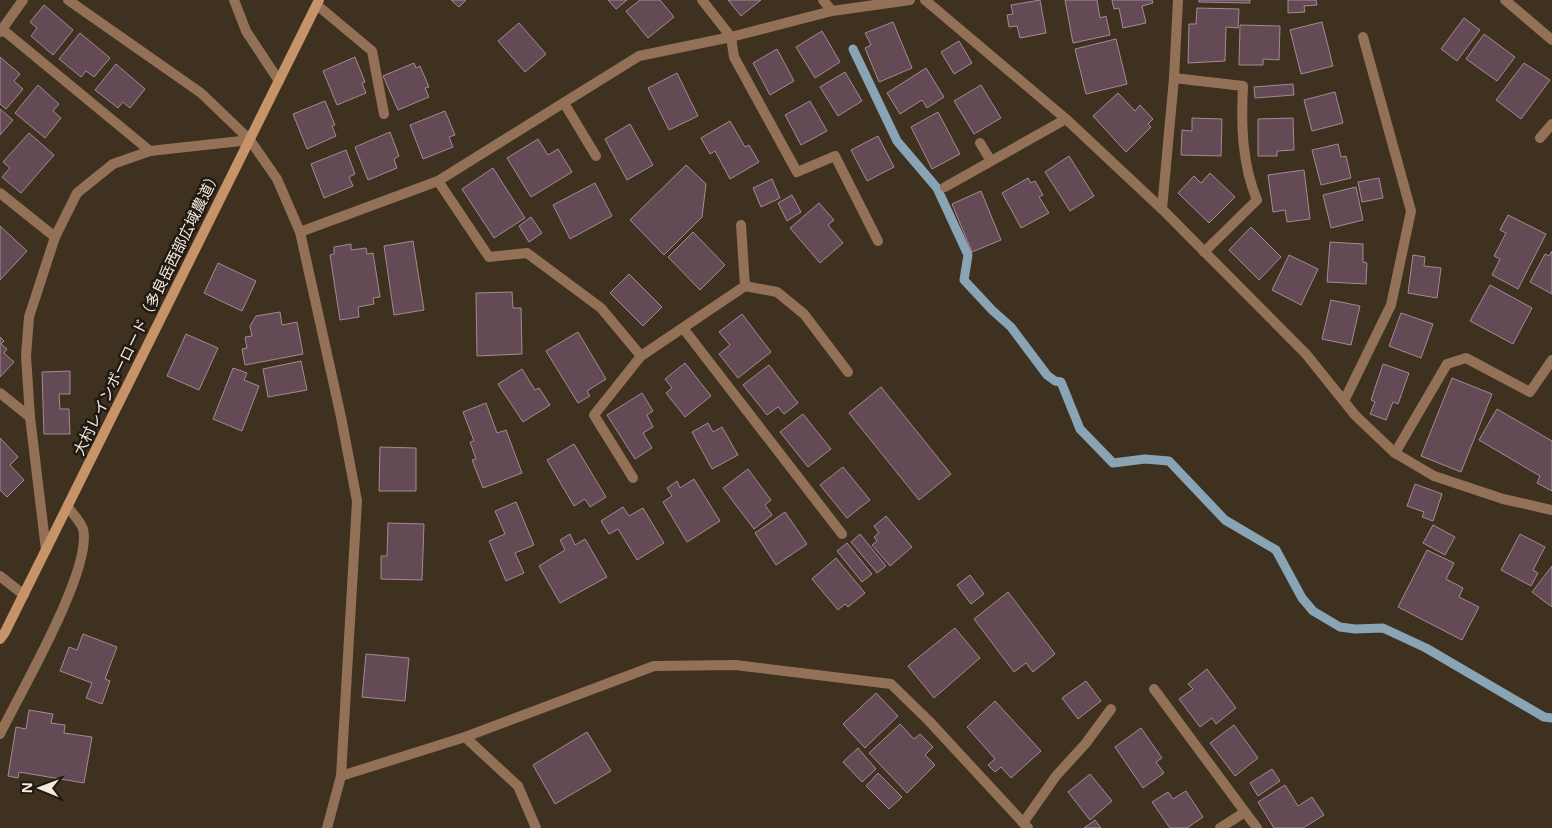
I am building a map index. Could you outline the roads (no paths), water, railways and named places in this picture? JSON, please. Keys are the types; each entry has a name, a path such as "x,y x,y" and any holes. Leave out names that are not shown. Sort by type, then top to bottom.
{"street":[{"path":"23,0 1,31 150,150"},
{"path":"68,0 202,93 250,140 277,179 300,232 341,417 356,501 341,776 327,828"},
{"path":"234,0 246,31 280,81"},
{"path":"702,0 731,37 734,57 798,172 834,156 878,241"},
{"path":"823,0 832,11"},
{"path":"300,232 438,181 639,56 731,37 832,11 910,0"},
{"path":"925,0 1066,119 1162,209 1306,354 1344,401 1395,453 1434,476 1503,500 1552,510"},
{"path":"1162,209 1174,78 1178,0"},
{"path":"1505,0 1552,40"},
{"path":"318,3 372,51 384,114"},
{"name":"大村レインボーロード（多良岳西部広域農道）","path":"0,639 68,507 318,3"},
{"path":"1344,401 1391,305 1411,211 1363,36"},
{"path":"1174,78 1243,86 1245,160 1248,177 1257,200 1204,252"},
{"path":"564,103 596,156"},
{"path":"945,187 1066,119"},
{"path":"1540,138 1552,124"},
{"path":"46,550 30,416 26,356 29,317 55,237 77,193 112,164 150,150 250,140"},
{"path":"980,143 991,161"},
{"path":"438,181 489,257 527,253 601,308 642,356"},
{"path":"0,193 55,237"},
{"path":"741,224 746,286"},
{"path":"633,478 594,415 642,356 746,286 777,292 804,314 848,372"},
{"path":"682,328 842,534"},
{"path":"1395,453 1447,364 1466,358 1530,392 1552,360"},
{"path":"0,392 30,416"},
{"path":"0,734 59,618 78,570 84,540 83,528 68,507"},
{"path":"0,576 24,595"},
{"path":"341,776 465,738 654,666 735,666 891,684 929,720 1026,825 1056,776 1086,743 1111,709"},
{"path":"1154,689 1257,828"},
{"path":"465,738 518,786 536,828"},
{"path":"1220,828 1245,812"}],"waterway":[{"path":"853,49 897,141 937,188 968,255 964,280 1011,327 1047,375 1055,381 1061,382 1080,429 1113,463 1145,459 1169,461 1225,520 1276,550 1302,598 1313,611 1340,627 1355,629 1383,628 1426,648 1544,717 1552,718"}]}
